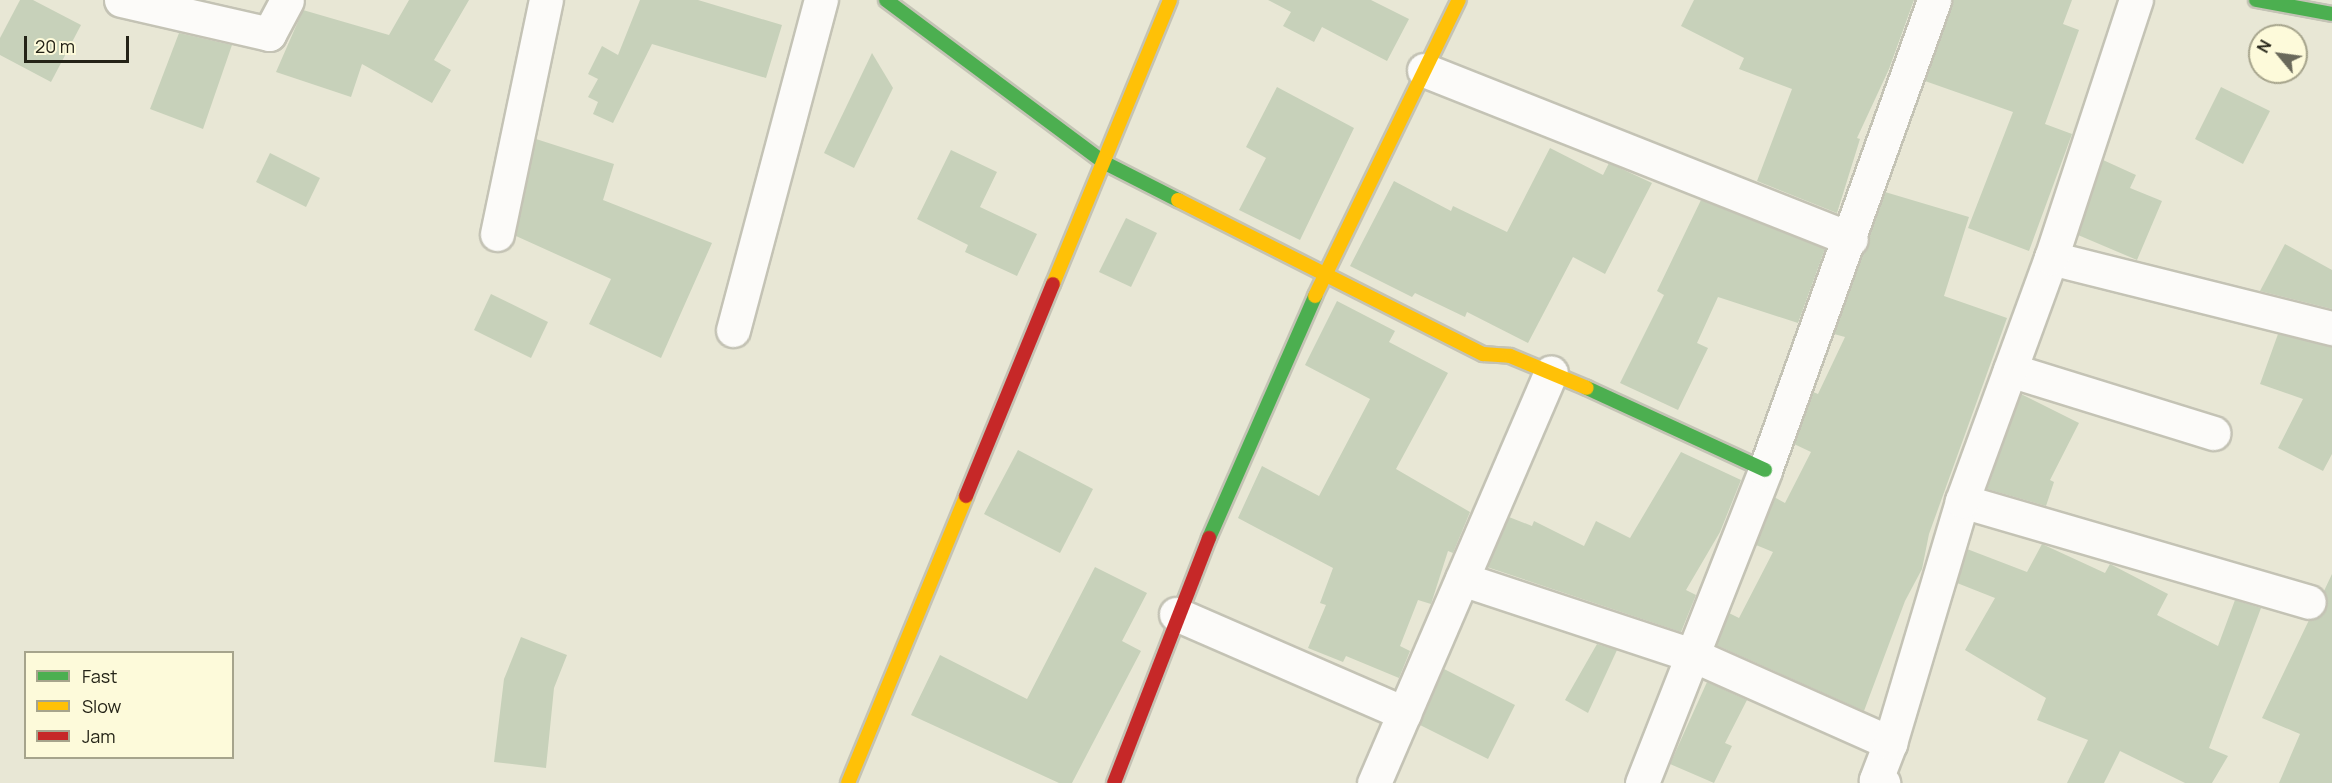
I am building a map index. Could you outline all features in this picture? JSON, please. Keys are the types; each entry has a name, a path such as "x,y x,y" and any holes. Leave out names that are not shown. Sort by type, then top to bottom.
{"street":[{"path":"121,0 269,34 287,0"},
{"path":"497,234 546,0"},
{"path":"734,330 821,0"},
{"path":"886,0 1103,162 1324,276 1483,354 1510,356 1551,372 1765,470"},
{"path":"848,783 1170,0"},
{"path":"1114,783 1176,614 1324,276 1459,0"},
{"path":"1641,783 1695,656 1765,470 1851,239 1934,0"},
{"path":"1883,783 1876,780 1890,743 1962,501 2051,258 2136,0"},
{"path":"2256,0 2332,14"},
{"path":"1424,70 1851,239"},
{"path":"2051,258 2332,328"},
{"path":"2010,370 2213,433"},
{"path":"1374,783 1551,372"},
{"path":"1962,501 2309,602"},
{"path":"1462,579 1695,656 1890,743"},
{"path":"1176,614 1404,713"}],"building":[{"path":"20,0 33,0 81,25 51,82 0,55 0,38"},
{"path":"409,0 469,0 434,60 451,70 432,103 362,64 351,97 276,72 303,10 389,35"},
{"path":"640,0 698,0 782,25 766,78 652,44 613,123 593,114 598,102 588,97 598,79 588,74 602,46 618,55"},
{"path":"1268,0 1371,0 1409,19 1387,61 1322,27 1314,42 1283,26 1291,12"},
{"path":"1694,0 1914,0 1889,69 1857,138 1860,139 1837,213 1757,181 1792,89 1739,69 1744,58 1681,26"},
{"path":"1952,0 2072,0 2063,24 2079,30 2045,124 2072,134 2029,251 1968,228 2013,112 1925,81"},
{"path":"179,33 232,45 203,129 150,109"},
{"path":"872,53 893,88 854,168 824,153"},
{"path":"1277,87 1354,128 1300,240 1239,210 1266,158 1246,147"},
{"path":"2221,87 2270,111 2243,164 2195,139"},
{"path":"536,139 614,164 603,200 712,243 661,358 589,324 611,279 516,236"},
{"path":"1550,148 1603,175 1609,163 1652,183 1605,274 1573,257 1528,343 1467,312 1465,317 1415,293 1412,297 1350,266 1394,181 1451,211 1453,206 1507,232"},
{"path":"951,150 997,172 980,207 1037,234 1017,276 965,252 968,245 917,219"},
{"path":"270,153 320,178 306,207 256,182"},
{"path":"2103,160 2136,175 2130,188 2162,201 2137,260 2078,235"},
{"path":"1885,192 1969,217 1944,296 2007,318 1929,534 1922,569 1905,601 1864,711 1716,645 1729,613 1739,618 1773,552 1756,545 1774,497 1785,503 1811,452 1794,444 1813,392 1818,394 1845,337 1834,334"},
{"path":"1701,200 1825,249 1798,323 1718,297 1697,343 1708,348 1678,410 1620,383 1664,295 1657,291"},
{"path":"1126,218 1157,233 1131,287 1099,272"},
{"path":"2285,244 2332,270 2332,309 2260,291"},
{"path":"491,294 548,322 531,358 474,330"},
{"path":"1337,301 1395,331 1389,342 1448,373 1396,469 1470,512 1453,553 1448,551 1431,604 1418,600 1400,646 1410,651 1399,678 1346,656 1343,662 1308,648 1326,605 1320,603 1333,568 1238,518 1262,466 1319,496 1370,399 1305,365"},
{"path":"2278,334 2332,346 2332,454 2323,471 2278,448 2303,399 2260,384"},
{"path":"2021,394 2079,423 2050,480 2054,482 2046,506 1987,489"},
{"path":"1018,450 1093,489 1060,553 984,514"},
{"path":"1681,452 1741,480 1720,532 1686,590 1696,595 1681,632 1487,567 1509,517 1532,526 1534,521 1584,546 1596,521 1630,538"},
{"path":"2042,544 2105,573 2110,564 2168,594 2157,615 2218,646 2235,600 2261,608 2209,748 2228,756 2212,783 2185,783 2120,751 2104,783 2067,783 2088,740 2037,720 2046,698 1965,650 1995,598 1957,583 1967,549 2027,572"},
{"path":"1095,567 1147,593 1122,641 1141,651 1072,783 1059,783 911,715 940,655 1027,699"},
{"path":"2332,574 2332,783 2279,783 2300,734 2262,718 2309,620 2327,608 2324,591"},
{"path":"521,637 567,655 554,688 546,768 494,762 504,679"},
{"path":"1597,644 1617,650 1588,713 1565,700"},
{"path":"1444,669 1515,705 1488,759 1420,725"},
{"path":"1707,682 1747,700 1725,743 1732,746 1714,783 1670,764"}],"traffic: fast":[{"path":"886,0 1103,162 1178,200"},
{"path":"2256,0 2332,14"},
{"path":"1209,538 1315,296"},
{"path":"1587,388 1765,470"}],"traffic: slow":[{"path":"1053,284 1170,0"},
{"path":"1315,296 1459,0"},
{"path":"1178,200 1483,354 1510,356 1587,388"},
{"path":"848,783 966,496"}],"traffic: jam":[{"path":"966,496 1053,284"},
{"path":"1114,783 1209,538"}]}
